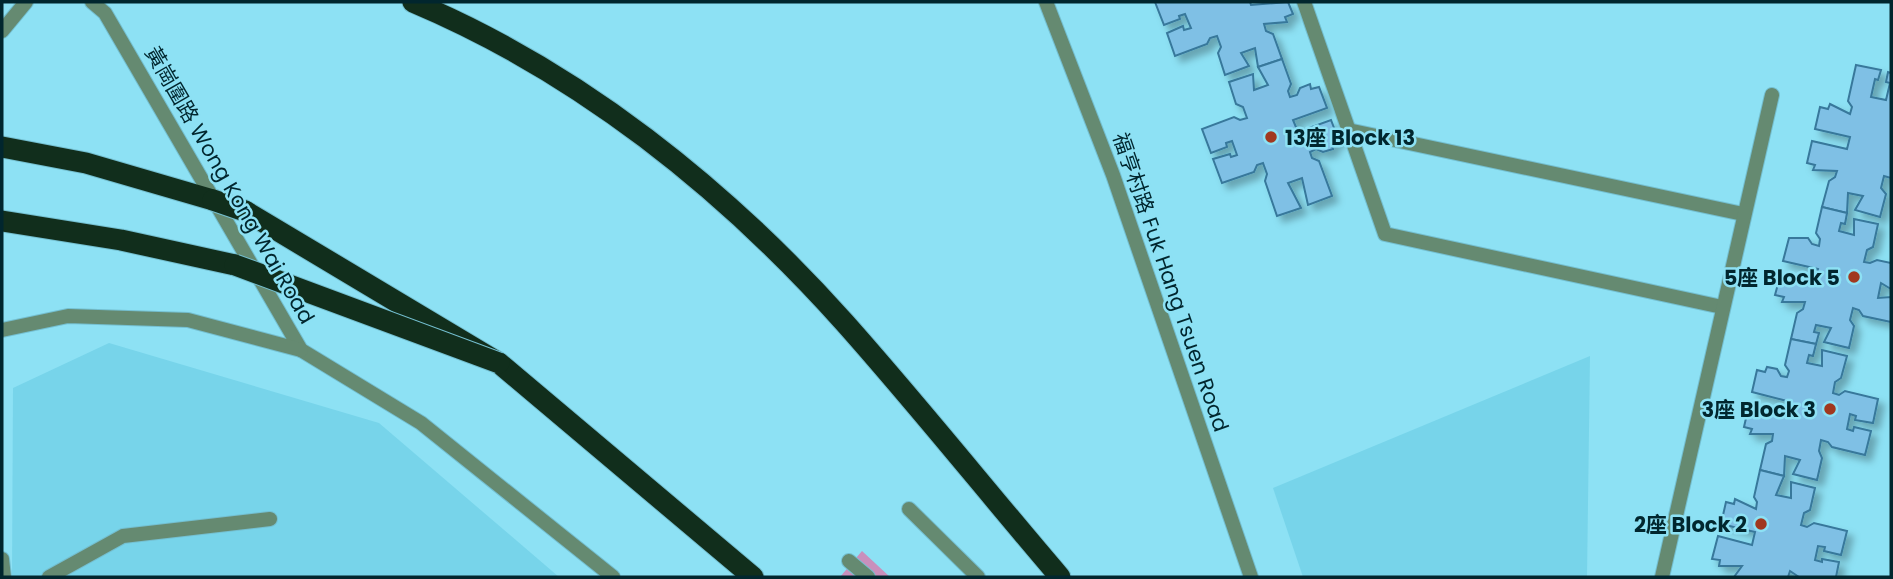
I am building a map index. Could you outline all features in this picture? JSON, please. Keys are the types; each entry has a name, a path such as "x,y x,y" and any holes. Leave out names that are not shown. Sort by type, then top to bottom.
{"highway":[{"path":"413,2 492,38 584,93 709,190 844,322 1060,577"},
{"path":"2,148 37,152 131,174 245,211 499,363 753,577"},
{"path":"2,221 121,240 235,265 499,363"}],"street":[{"path":"2,31 26,2"},
{"name":"黃崗圍路 Wong Kong Wai Road","path":"92,2 112,25 302,350 421,424 612,577"},
{"name":"福亨村路 Fuk Hang Tsuen Road","path":"1046,2 1113,175 1251,577"},
{"path":"1304,2 1385,234 1722,307"},
{"path":"1662,577 1772,95"},
{"path":"1348,130 1743,214"},
{"path":"2,330 68,316 188,320 302,350"},
{"path":"909,509 978,577"},
{"path":"49,577 123,536 270,519"},
{"path":"2,559 4,577"},
{"path":"849,561 868,577"}],"shaded area":[{"path":"109,343 379,423 559,577 12,577 13,388"},
{"path":"1590,356 1587,577 1303,577 1273,488"},
{"path":"862,551 890,577 840,577"}],"building":[{"path":"1155,2 1250,2 1251,5 1288,2 1293,14 1285,17 1287,22 1264,24 1266,31 1273,34 1282,59 1258,67 1255,48 1241,53 1249,66 1225,75 1218,53 1221,47 1217,36 1210,38 1207,44 1175,56 1167,33 1183,26 1184,30 1191,28 1185,14 1179,16 1180,19 1164,25"},
{"name":"13座 Block 13","path":"1282,59 1291,84 1288,91 1290,97 1297,95 1300,88 1310,84 1311,89 1319,87 1327,108 1293,120 1298,132 1331,120 1339,141 1331,144 1333,149 1323,152 1316,149 1310,152 1312,158 1319,161 1332,196 1308,205 1302,178 1288,183 1301,208 1277,216 1265,181 1267,174 1263,163 1257,165 1254,172 1222,183 1213,159 1230,154 1231,157 1237,155 1232,141 1226,143 1227,147 1211,153 1202,129 1234,117 1240,120 1247,118 1243,107 1236,104 1229,82 1253,74 1254,90 1268,85 1258,67"},
{"path":"1856,65 1881,70 1878,80 1875,79 1871,97 1886,100 1890,83 1886,82 1888,72 1891,73 1891,178 1884,176 1881,188 1886,194 1880,217 1855,210 1863,196 1848,193 1847,213 1822,207 1829,181 1835,177 1837,171 1813,170 1815,165 1807,163 1812,141 1847,149 1850,137 1815,129 1820,107 1828,109 1830,104 1850,114 1852,107 1848,101"},
{"name":"5座 Block 5","path":"1822,207 1847,213 1845,224 1841,223 1839,231 1854,235 1854,219 1878,224 1873,247 1867,250 1864,262 1877,260 1891,263 1891,289 1881,283 1878,298 1891,297 1891,322 1863,316 1859,310 1853,308 1850,320 1854,326 1849,348 1824,342 1831,328 1816,325 1814,332 1819,333 1816,344 1791,339 1797,313 1803,309 1805,302 1782,302 1784,297 1775,295 1781,273 1815,281 1818,269 1783,261 1789,238 1808,238 1812,244 1819,246 1820,239 1816,233"},
{"name":"3座 Block 3","path":"1791,339 1816,344 1813,356 1809,355 1807,363 1822,366 1822,350 1847,356 1841,378 1835,382 1833,393 1839,395 1845,391 1878,399 1873,423 1855,420 1856,416 1850,414 1847,429 1853,431 1854,427 1871,431 1865,455 1832,447 1821,440 1819,451 1822,458 1817,480 1793,474 1800,460 1785,456 1784,476 1760,470 1766,444 1772,441 1773,434 1750,434 1752,429 1744,427 1749,405 1784,413 1787,401 1752,392 1757,370 1765,372 1767,367 1777,369 1781,376 1787,377 1789,371 1785,365"},
{"name":"2座 Block 2","path":"1760,470 1784,476 1776,495 1791,498 1791,482 1815,488 1810,510 1804,513 1801,525 1807,527 1814,523 1847,531 1841,555 1824,551 1825,547 1818,546 1815,560 1839,562 1836,577 1799,577 1790,571 1788,577 1734,577 1742,566 1719,566 1720,560 1712,559 1718,536 1752,545 1755,532 1721,524 1726,502 1734,504 1735,499 1756,509 1757,502 1754,497"}],"place":[{"name":"13座 Block 13","path":"1271,137"},
{"name":"5座 Block 5","path":"1854,277"},
{"name":"3座 Block 3","path":"1830,409"},
{"name":"2座 Block 2","path":"1761,524"}]}
